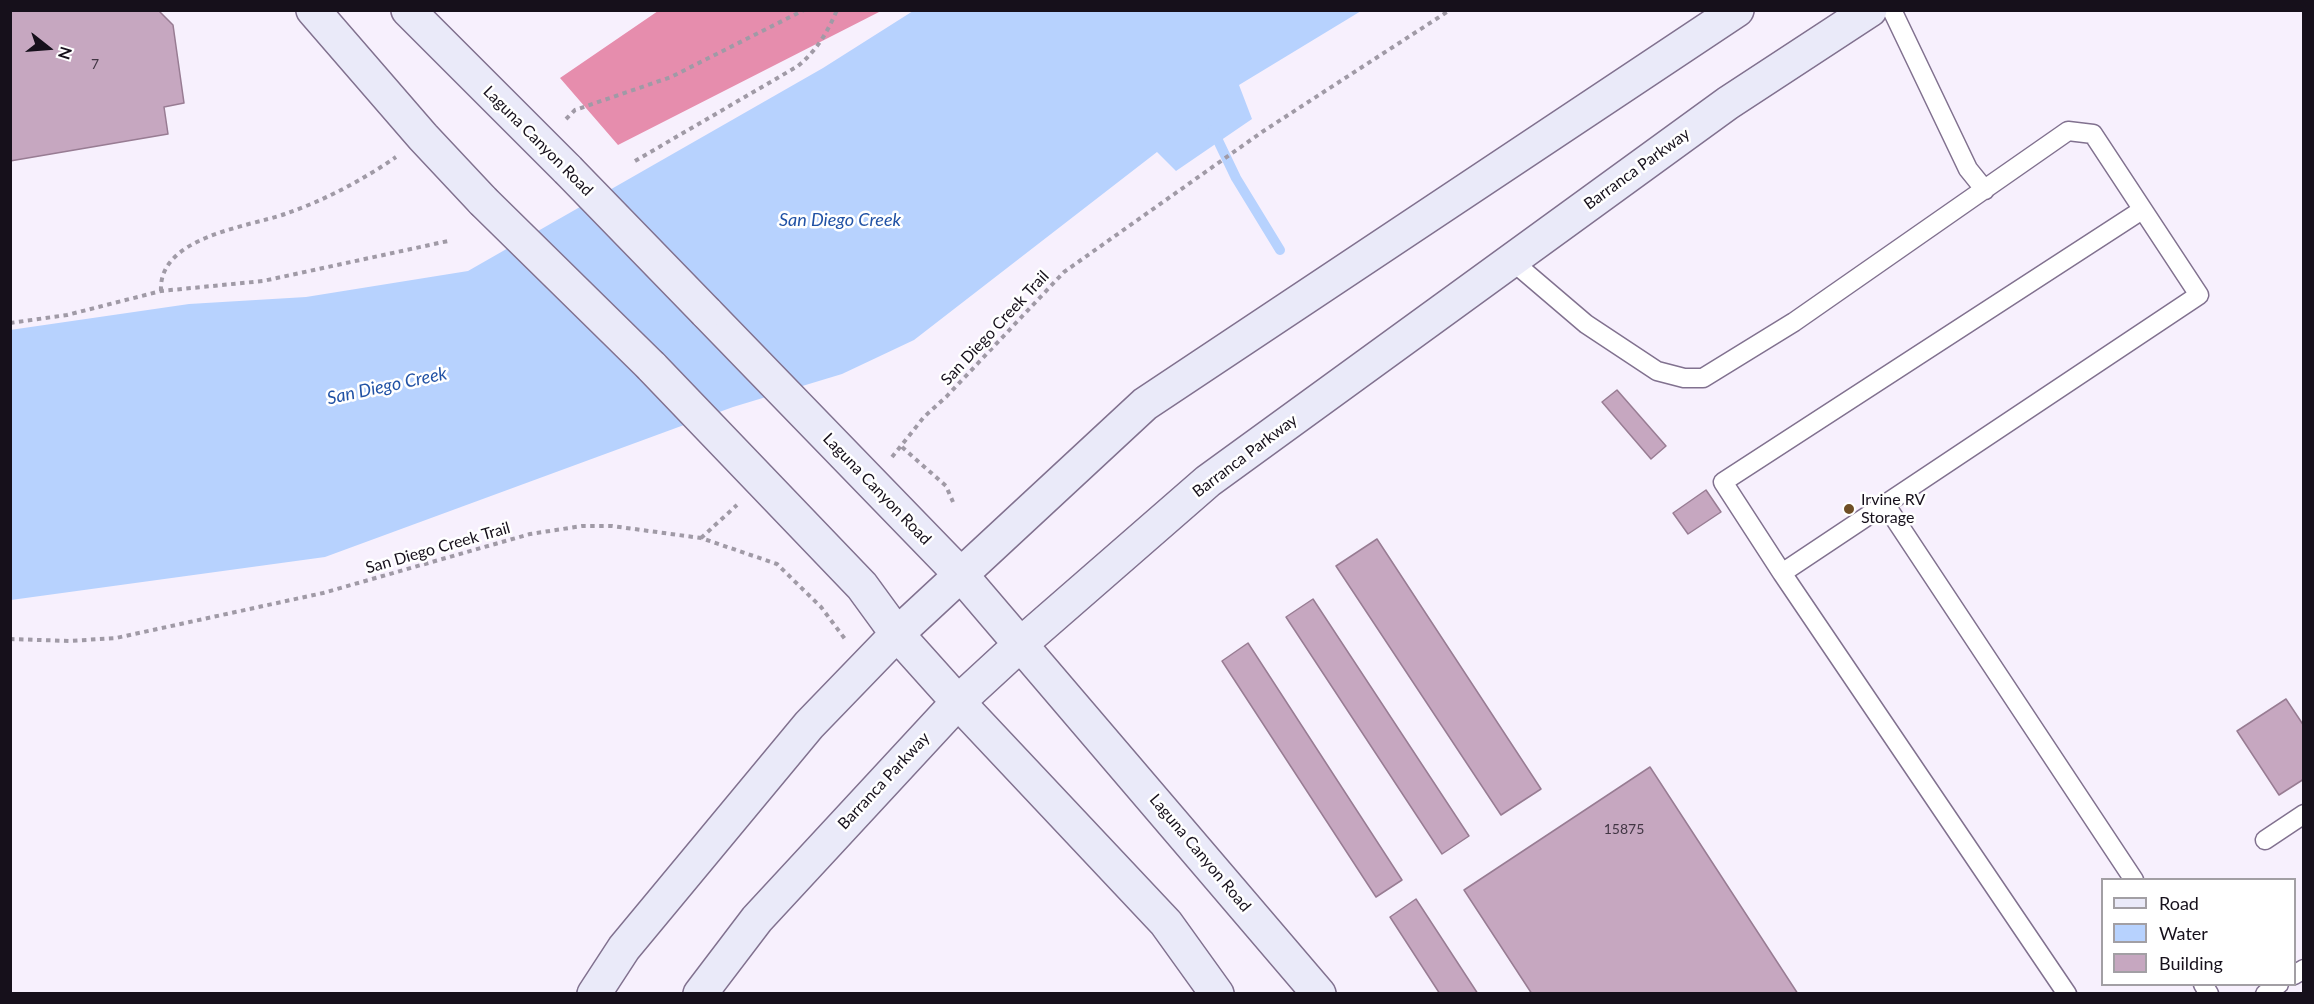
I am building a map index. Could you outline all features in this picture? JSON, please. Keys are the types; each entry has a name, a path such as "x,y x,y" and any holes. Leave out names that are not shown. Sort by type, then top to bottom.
{"main road":[{"path":"313,10 423,137 483,201 651,366 862,586 897,634 958,702 1166,923 1217,993"},
{"name":"Laguna Canyon Road","path":"408,10 568,170 962,576 1022,643 1319,993"},
{"path":"594,993 624,948 802,734 897,634 1145,404 1737,10"},
{"name":"Barranca Parkway","path":"700,993 757,920 958,702 1022,643 1208,481 1728,103 1870,10"}],"lane":[{"path":"1892,10 1968,169 1984,190"},
{"path":"1511,260 1586,324 1657,371 1684,378 1703,378 1794,322 2068,131 2092,134 2199,295 1782,573"},
{"path":"2067,993 1782,573 1723,482 2142,210"},
{"path":"1885,504 2133,878"},
{"path":"2265,840 2304,814"}],"path":[{"path":"541,144 575,110 671,77 804,10"},
{"path":"635,161 798,66 814,53 829,30 837,10"},
{"name":"San Diego Creek Trail","path":"953,502 945,486 902,447 924,417 947,396 1064,272 1262,132 1450,10"},
{"path":"161,291 161,278 170,262 202,238 286,214 372,174 423,137"},
{"path":"10,323 67,315 161,291 263,281 448,241"},
{"path":"701,538 761,481"},
{"name":"San Diego Creek Trail","path":"10,639 69,641 116,638 323,594 556,529 612,526 701,538 777,564 820,607 840,634"}],"shaded area":[{"path":"658,11 881,11 618,145 560,78"}],"water":[{"name":"San Diego Creek","path":"913,11 1361,11 1239,85 1252,119 1176,171 1157,152 914,340 842,374 733,407 325,557 11,600 10,330 189,304 306,297 468,271 823,68"}],"building":[{"path":"10,10 158,10 173,25 184,103 164,107 168,134 10,161"},
{"path":"1617,390 1666,446 1651,459 1602,402"},
{"path":"1706,490 1721,512 1688,534 1673,513"},
{"path":"1377,539 1541,789 1501,815 1336,566"},
{"path":"1313,599 1469,836 1442,854 1286,617"},
{"path":"1248,643 1402,880 1376,897 1222,661"},
{"path":"2286,699 2304,726 2304,779 2279,795 2237,731"},
{"path":"1650,767 1798,994 1532,994 1464,890"},
{"path":"1416,899 1478,994 1440,994 1390,917"}],"waterway":[{"path":"1213,130 1236,178 1280,250"}],"place":[{"name":"Irvine RV Storage","path":"1849,509"}]}
